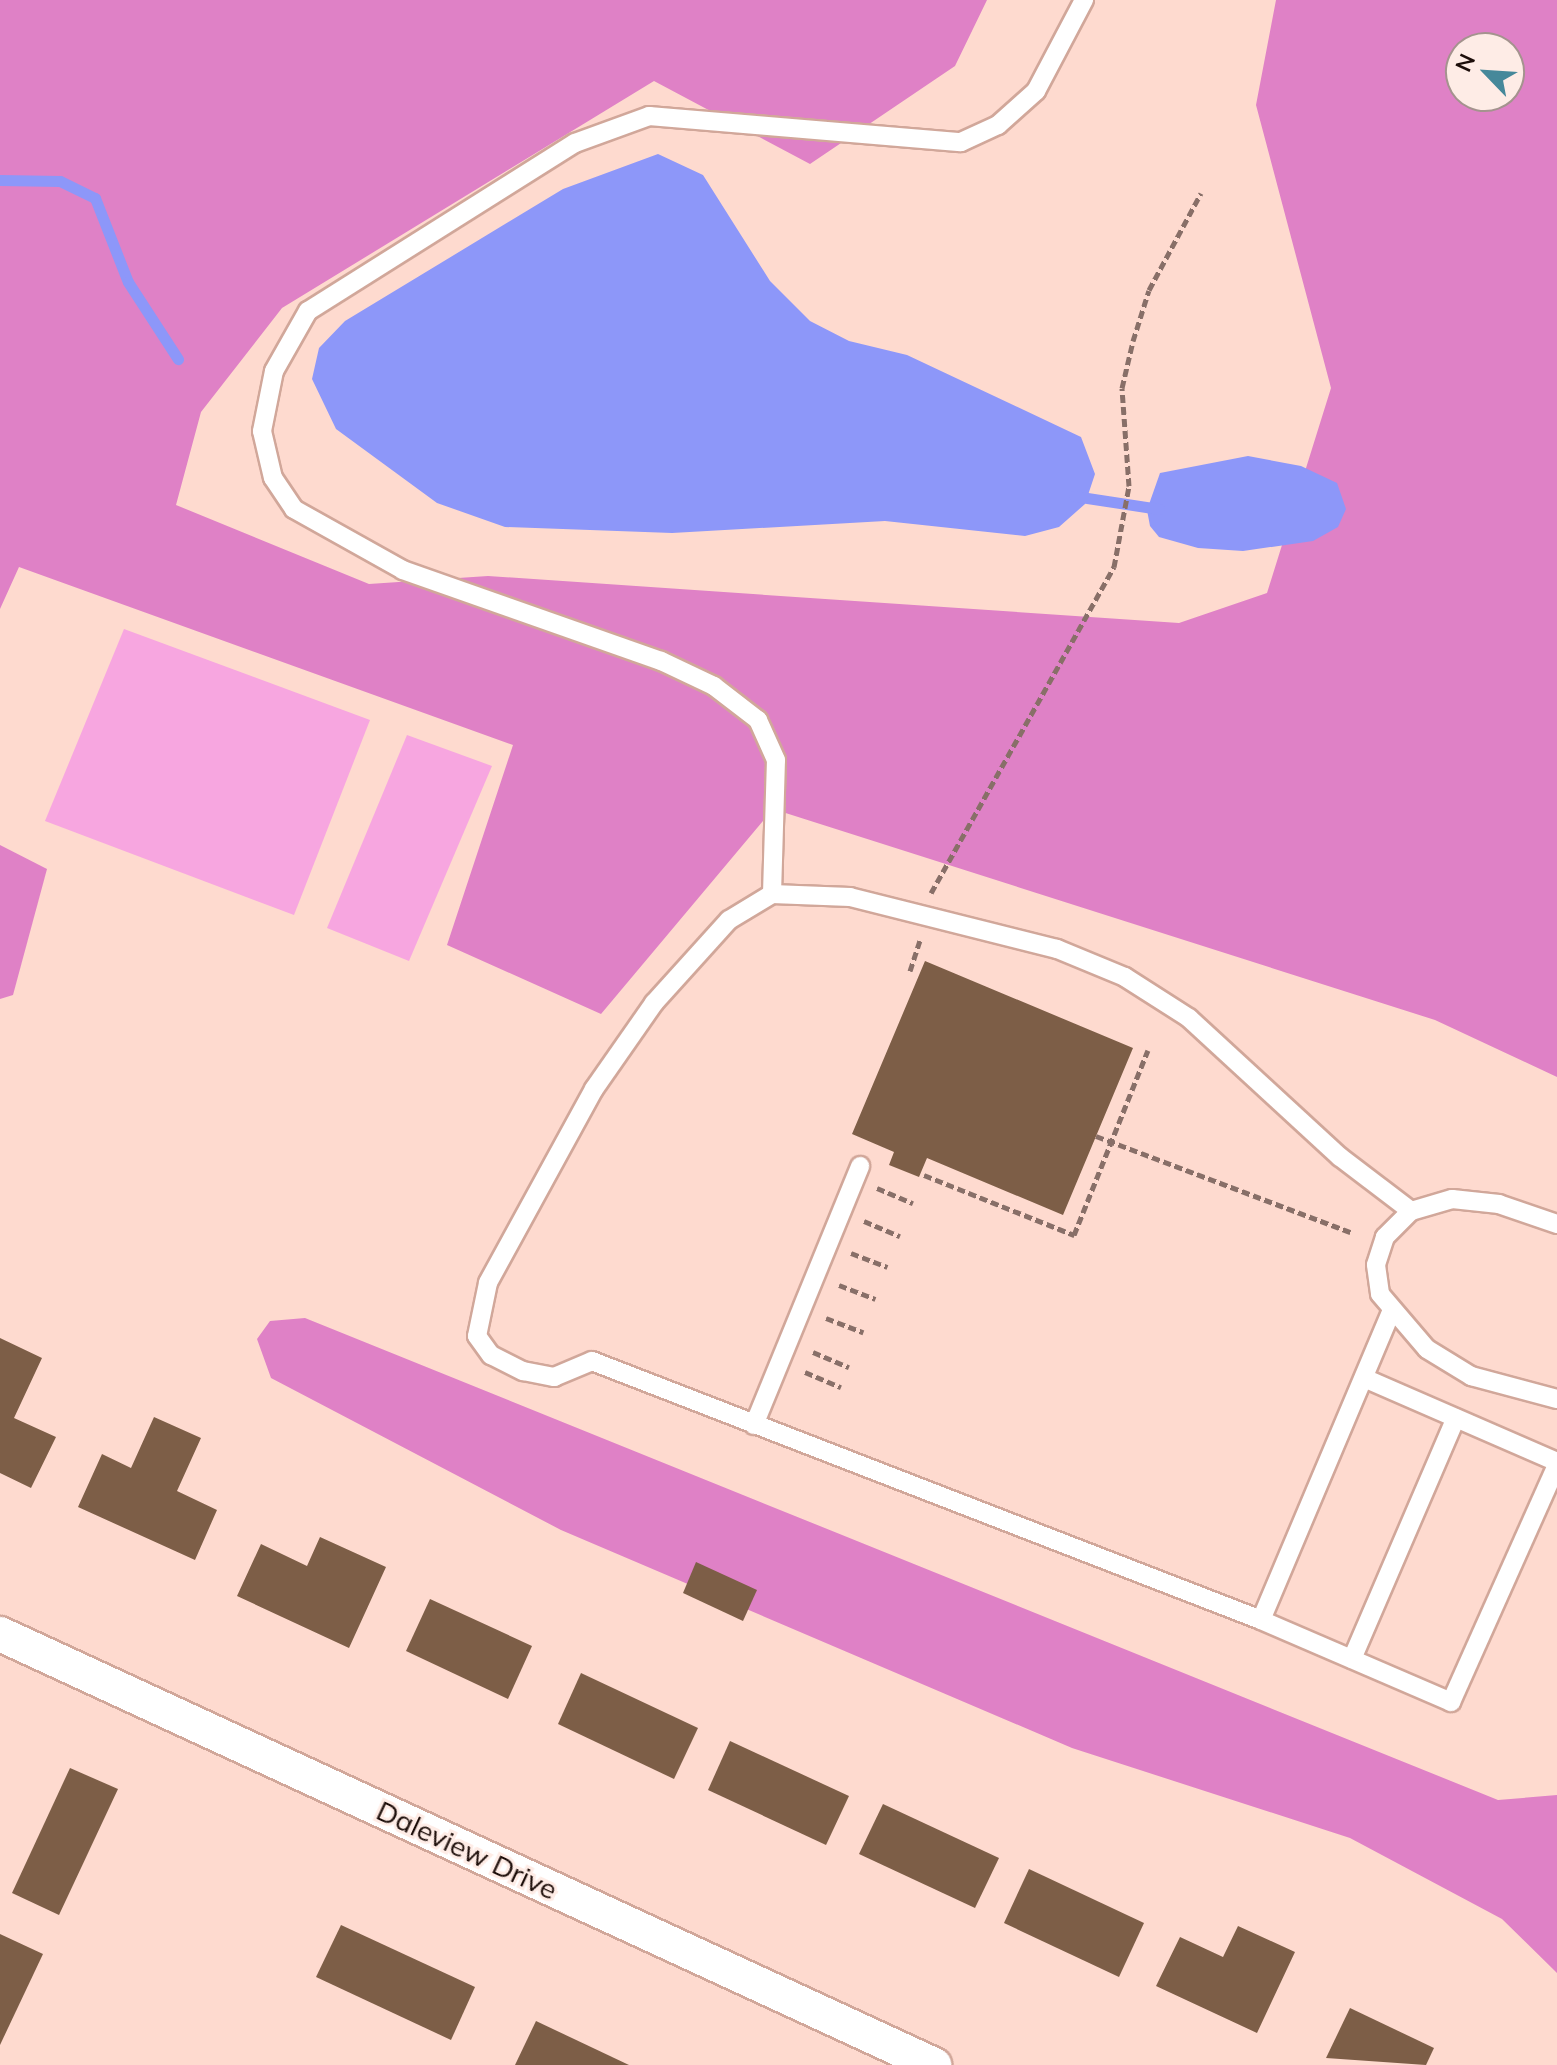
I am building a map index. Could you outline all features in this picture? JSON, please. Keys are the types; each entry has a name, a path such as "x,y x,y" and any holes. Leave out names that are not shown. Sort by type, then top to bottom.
{"street":[{"name":"Daleview Drive","path":"0,1634 934,2065"}],"lane":[{"path":"772,894 776,760 758,720 714,686 661,661 403,570 294,509 273,478 262,431 274,371 308,311 575,143 649,116 961,142 998,125 1036,91 1084,0"},
{"path":"1364,1378 1557,1463 1451,1702 1261,1620 592,1361 554,1377 523,1371 491,1355 477,1336 477,1319 488,1283 611,1065 654,1003 729,920 772,894 850,897 1057,949 1125,977 1189,1018 1340,1157 1411,1211"},
{"path":"754,1425 857,1172"},
{"path":"1557,1224 1499,1204 1452,1199 1411,1211 1385,1237 1376,1265 1392,1310 1427,1349 1471,1376 1557,1399"},
{"path":"1261,1620 1392,1310"},
{"path":"1352,1659 1456,1418"}],"path":[{"path":"910,971 936,881 1065,660 1124,536 1129,486 1122,388 1149,290 1201,193"},
{"path":"924,1175 1074,1235 1148,1050"},
{"path":"1096,1136 1350,1232"},
{"path":"857,1172 913,1203"},
{"path":"841,1211 900,1236"},
{"path":"828,1243 887,1267"},
{"path":"815,1276 875,1299"},
{"path":"802,1308 863,1332"},
{"path":"788,1343 849,1367"},
{"path":"780,1362 841,1387"}],"shaded area":[{"path":"0,0 987,0 955,66 810,164 654,81 282,308 201,412 176,505 369,584 488,576 1179,623 1267,593 1331,388 1256,105 1276,0 1557,0 1557,1077 1435,1020 773,809 601,1014 447,945 513,745 19,567 0,609"},
{"path":"124,629 370,720 294,915 45,821"},
{"path":"407,735 492,766 409,961 327,928"},
{"path":"0,845 47,869 13,995 0,999"},
{"path":"305,1318 1498,1800 1557,1795 1557,1973 1502,1919 1350,1838 1072,1748 561,1530 271,1378 257,1339 270,1321"}],"water":[{"path":"658,154 703,175 770,281 810,321 849,341 907,355 1081,437 1095,474 1085,504 1059,527 1025,536 885,521 672,533 505,527 437,503 336,429 312,379 319,348 345,321 563,189"},
{"path":"1248,456 1301,466 1337,483 1346,509 1338,527 1313,541 1243,551 1198,548 1159,537 1150,526 1147,510 1160,473"}],"building":[{"path":"925,961 1133,1048 1063,1215 927,1158 919,1177 889,1165 894,1152 852,1134"},
{"path":"0,1338 42,1358 14,1418 56,1437 31,1488 0,1473"},
{"path":"154,1417 201,1438 177,1491 217,1510 195,1560 78,1507 102,1454 131,1468"},
{"path":"320,1537 386,1567 349,1648 237,1596 261,1544 307,1566"},
{"path":"696,1562 757,1590 743,1621 683,1593"},
{"path":"430,1599 532,1646 508,1699 406,1651"},
{"path":"581,1673 698,1728 674,1779 558,1724"},
{"path":"730,1741 849,1796 826,1845 708,1790"},
{"path":"70,1768 118,1789 59,1915 12,1893"},
{"path":"883,1804 999,1858 975,1908 859,1854"},
{"path":"1029,1869 1144,1923 1119,1977 1004,1923"},
{"path":"341,1925 475,1987 451,2040 316,1977"},
{"path":"1238,1926 1295,1952 1257,2033 1156,1986 1180,1937 1223,1957"},
{"path":"0,1934 43,1954 0,2045"},
{"path":"1350,2008 1434,2048 1426,2065 1326,2058"},
{"path":"536,2021 629,2065 515,2065"}],"waterway":[{"path":"0,180 60,181 95,198 128,282 178,359"},
{"path":"1074,496 1159,509"}]}
